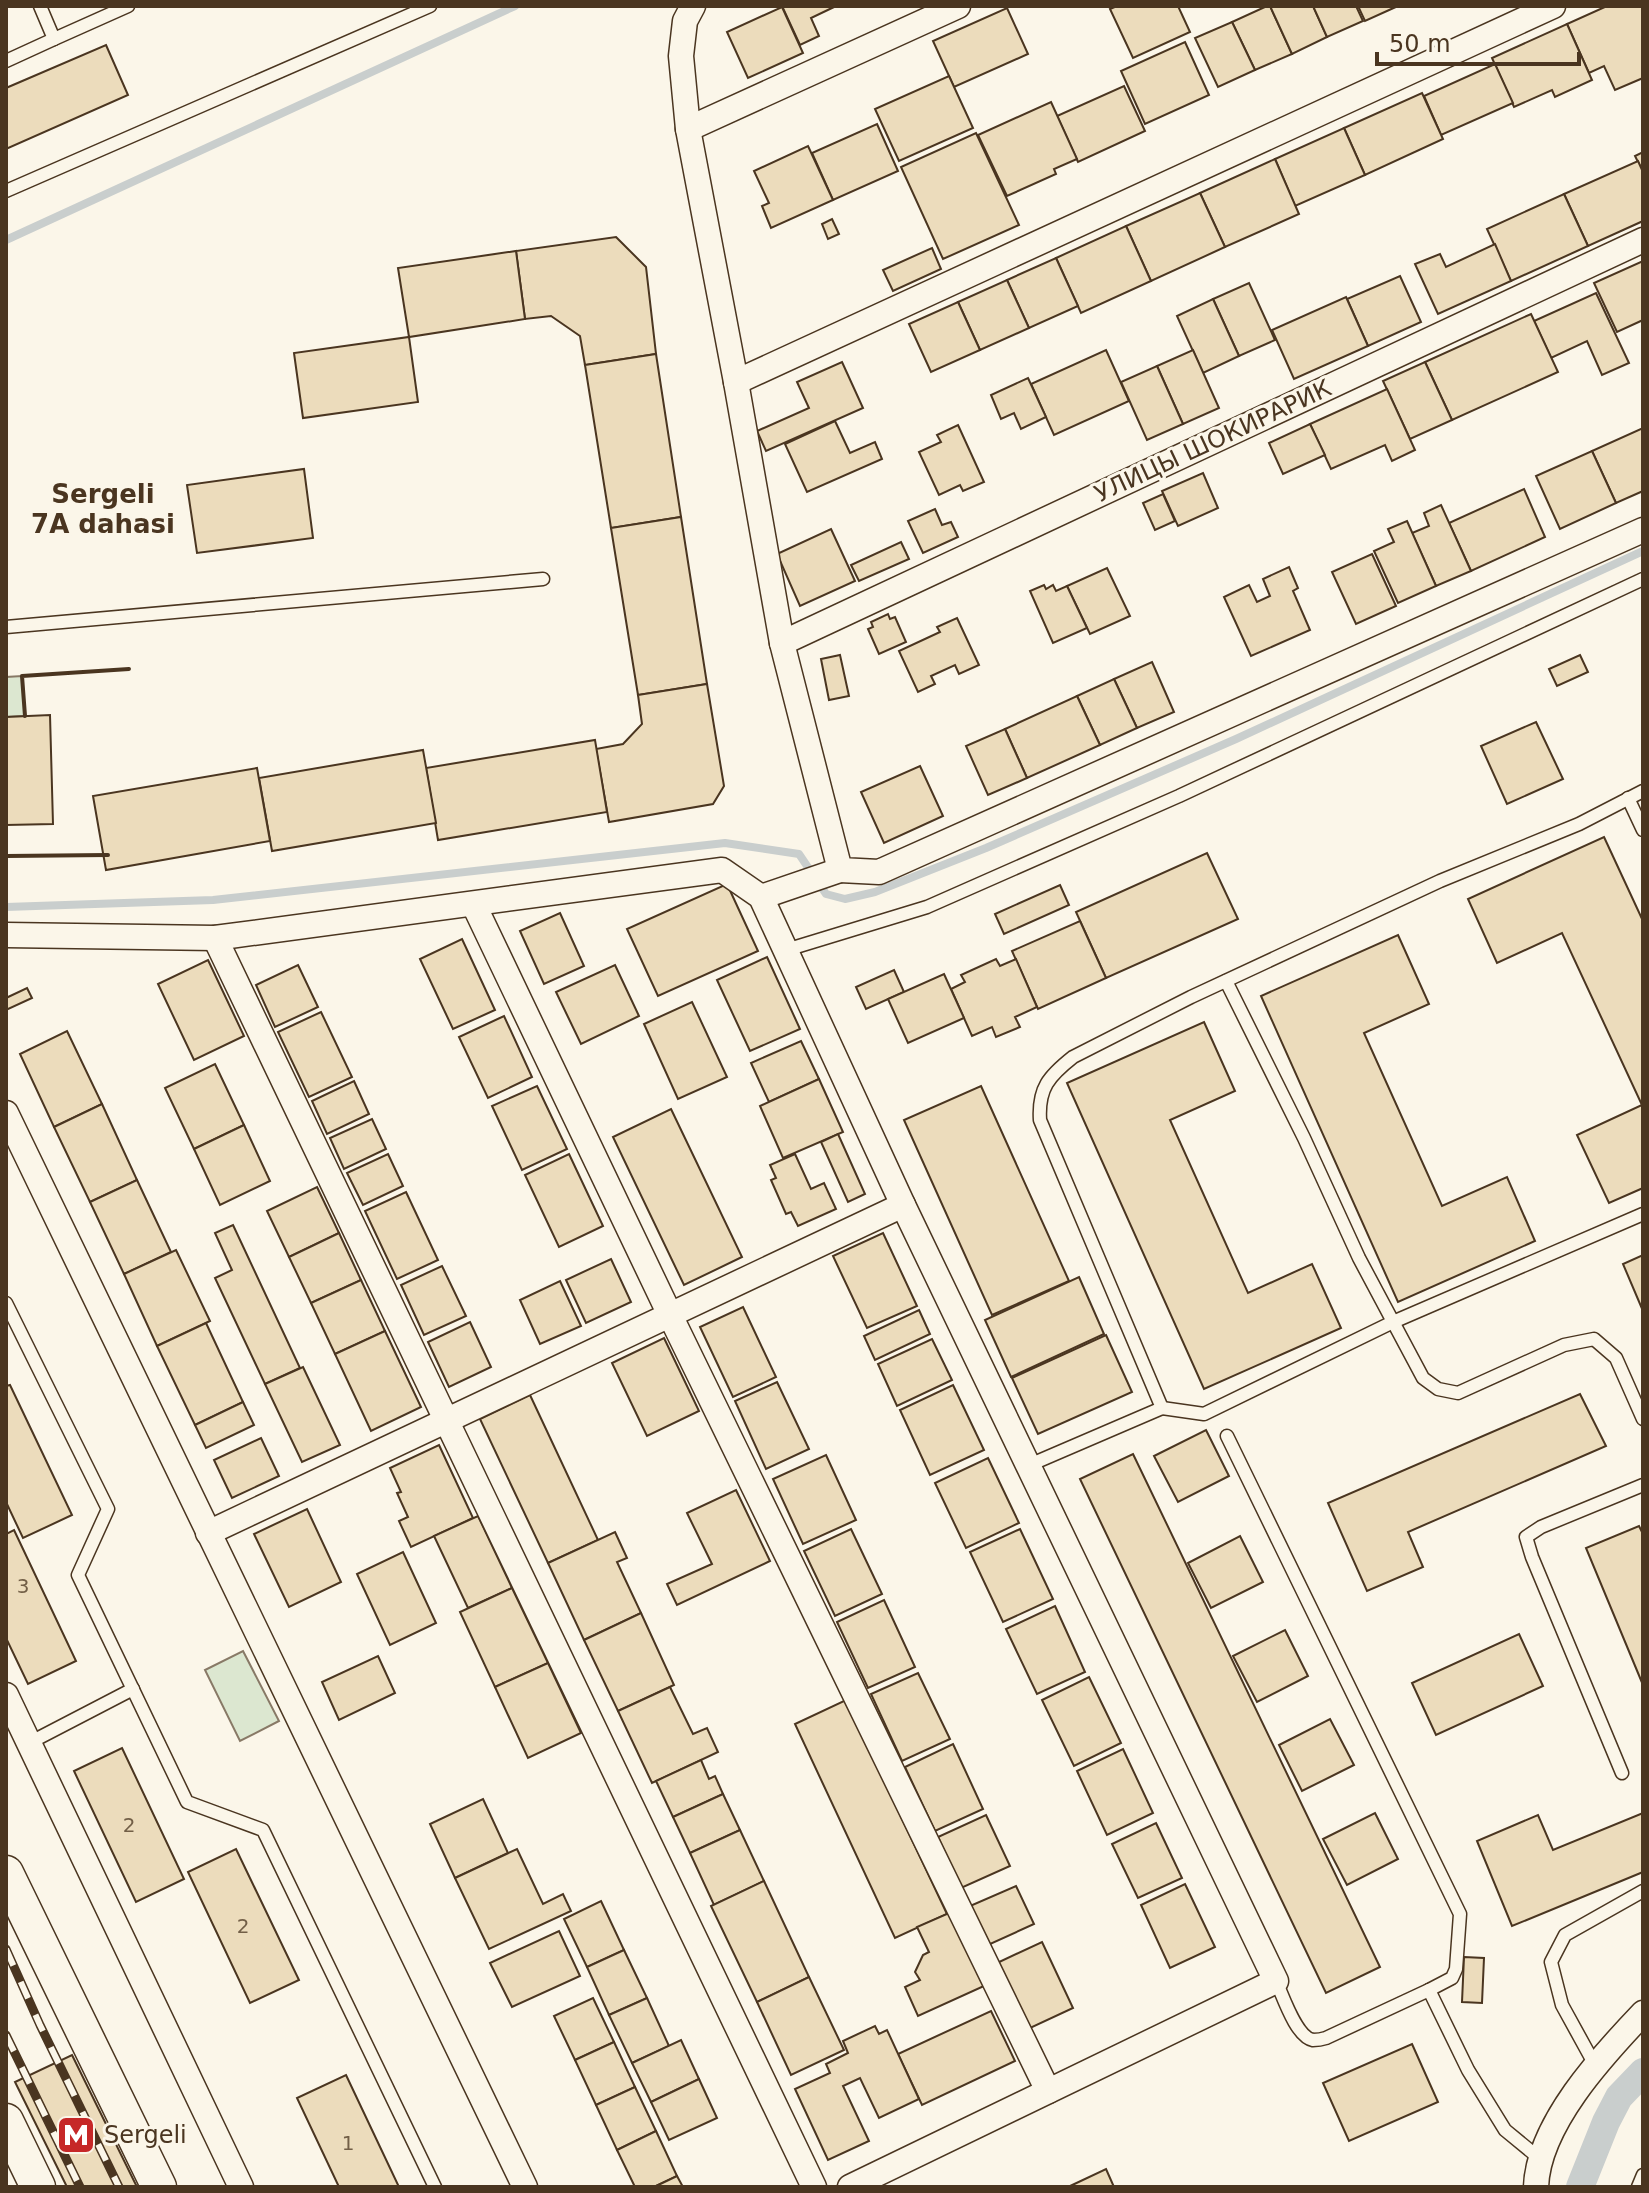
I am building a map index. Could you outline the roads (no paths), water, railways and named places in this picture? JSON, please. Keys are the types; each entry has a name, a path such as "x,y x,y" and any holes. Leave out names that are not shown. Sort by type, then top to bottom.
{"main road":[{"path":"6,1873 159,2187"},
{"path":"6,2121 38,2187"}],"street":[{"path":"693,6 685,21 681,56 688,129 782,643 836,871"},
{"path":"688,129 958,6"},
{"path":"736,382 1553,6"},
{"name":"УЛИЦЫ ШОКИРАРИК","path":"782,643 1643,240"},
{"path":"761,897 836,871 879,872 1643,530"},
{"path":"6,935 215,938 722,870 761,897 903,1205 1276,1981 850,2187"},
{"path":"474,905 1048,2091"},
{"path":"215,938 814,2187"},
{"path":"6,1113 525,2187"},
{"path":"208,1533 903,1205"},
{"path":"6,1695 241,2187"},
{"path":"1536,2187 1539,2158 1574,2093 1643,2013"}],"lane":[{"path":"40,6 54,39"},
{"path":"6,61 128,6"},
{"path":"6,191 430,6"},
{"path":"6,627 543,579"},
{"path":"786,950 927,907 1179,796 1643,579"},
{"path":"1162,1408 1040,1120 1039,1101 1046,1084 1073,1057 1226,981 1440,881 1579,824 1643,791"},
{"path":"1628,798 1643,830"},
{"path":"1226,981 1359,1258 1423,1378 1438,1389 1458,1393 1564,1345 1594,1339 1616,1358 1643,1419"},
{"path":"1027,1466 1162,1408 1204,1414 1393,1322 1643,1214"},
{"path":"6,1303 11,1326 108,1509 78,1575 187,1802 263,1830 435,2187"},
{"path":"1227,1436 1460,1914 1456,1969 1452,1978 1326,2038 1314,2040 1303,2036 1276,1981"},
{"path":"1622,1773 1526,1537 1541,1527 1643,1485"},
{"path":"29,1743 133,1689"},
{"path":"1595,2065 1562,2005 1551,1962 1565,1935 1643,1891"},
{"path":"1429,1990 1468,2070 1505,2130 1539,2158"},
{"path":"1638,2187 1643,2175"}],"waterway":[{"path":"6,240 515,6"},
{"path":"6,907 213,900 725,843 799,854 826,894 845,899 875,892 986,848 1236,739 1643,551"},
{"path":"1580,2187 1619,2097 1643,2072"}],"railway":[{"path":"6,1949 119,2187"},
{"path":"6,2035 80,2187"}],"place":[{"name":"Sergeli","path":"76,2135"}],"district":[{"name":"Sergeli 7A dahasi","path":"103,509"}]}
